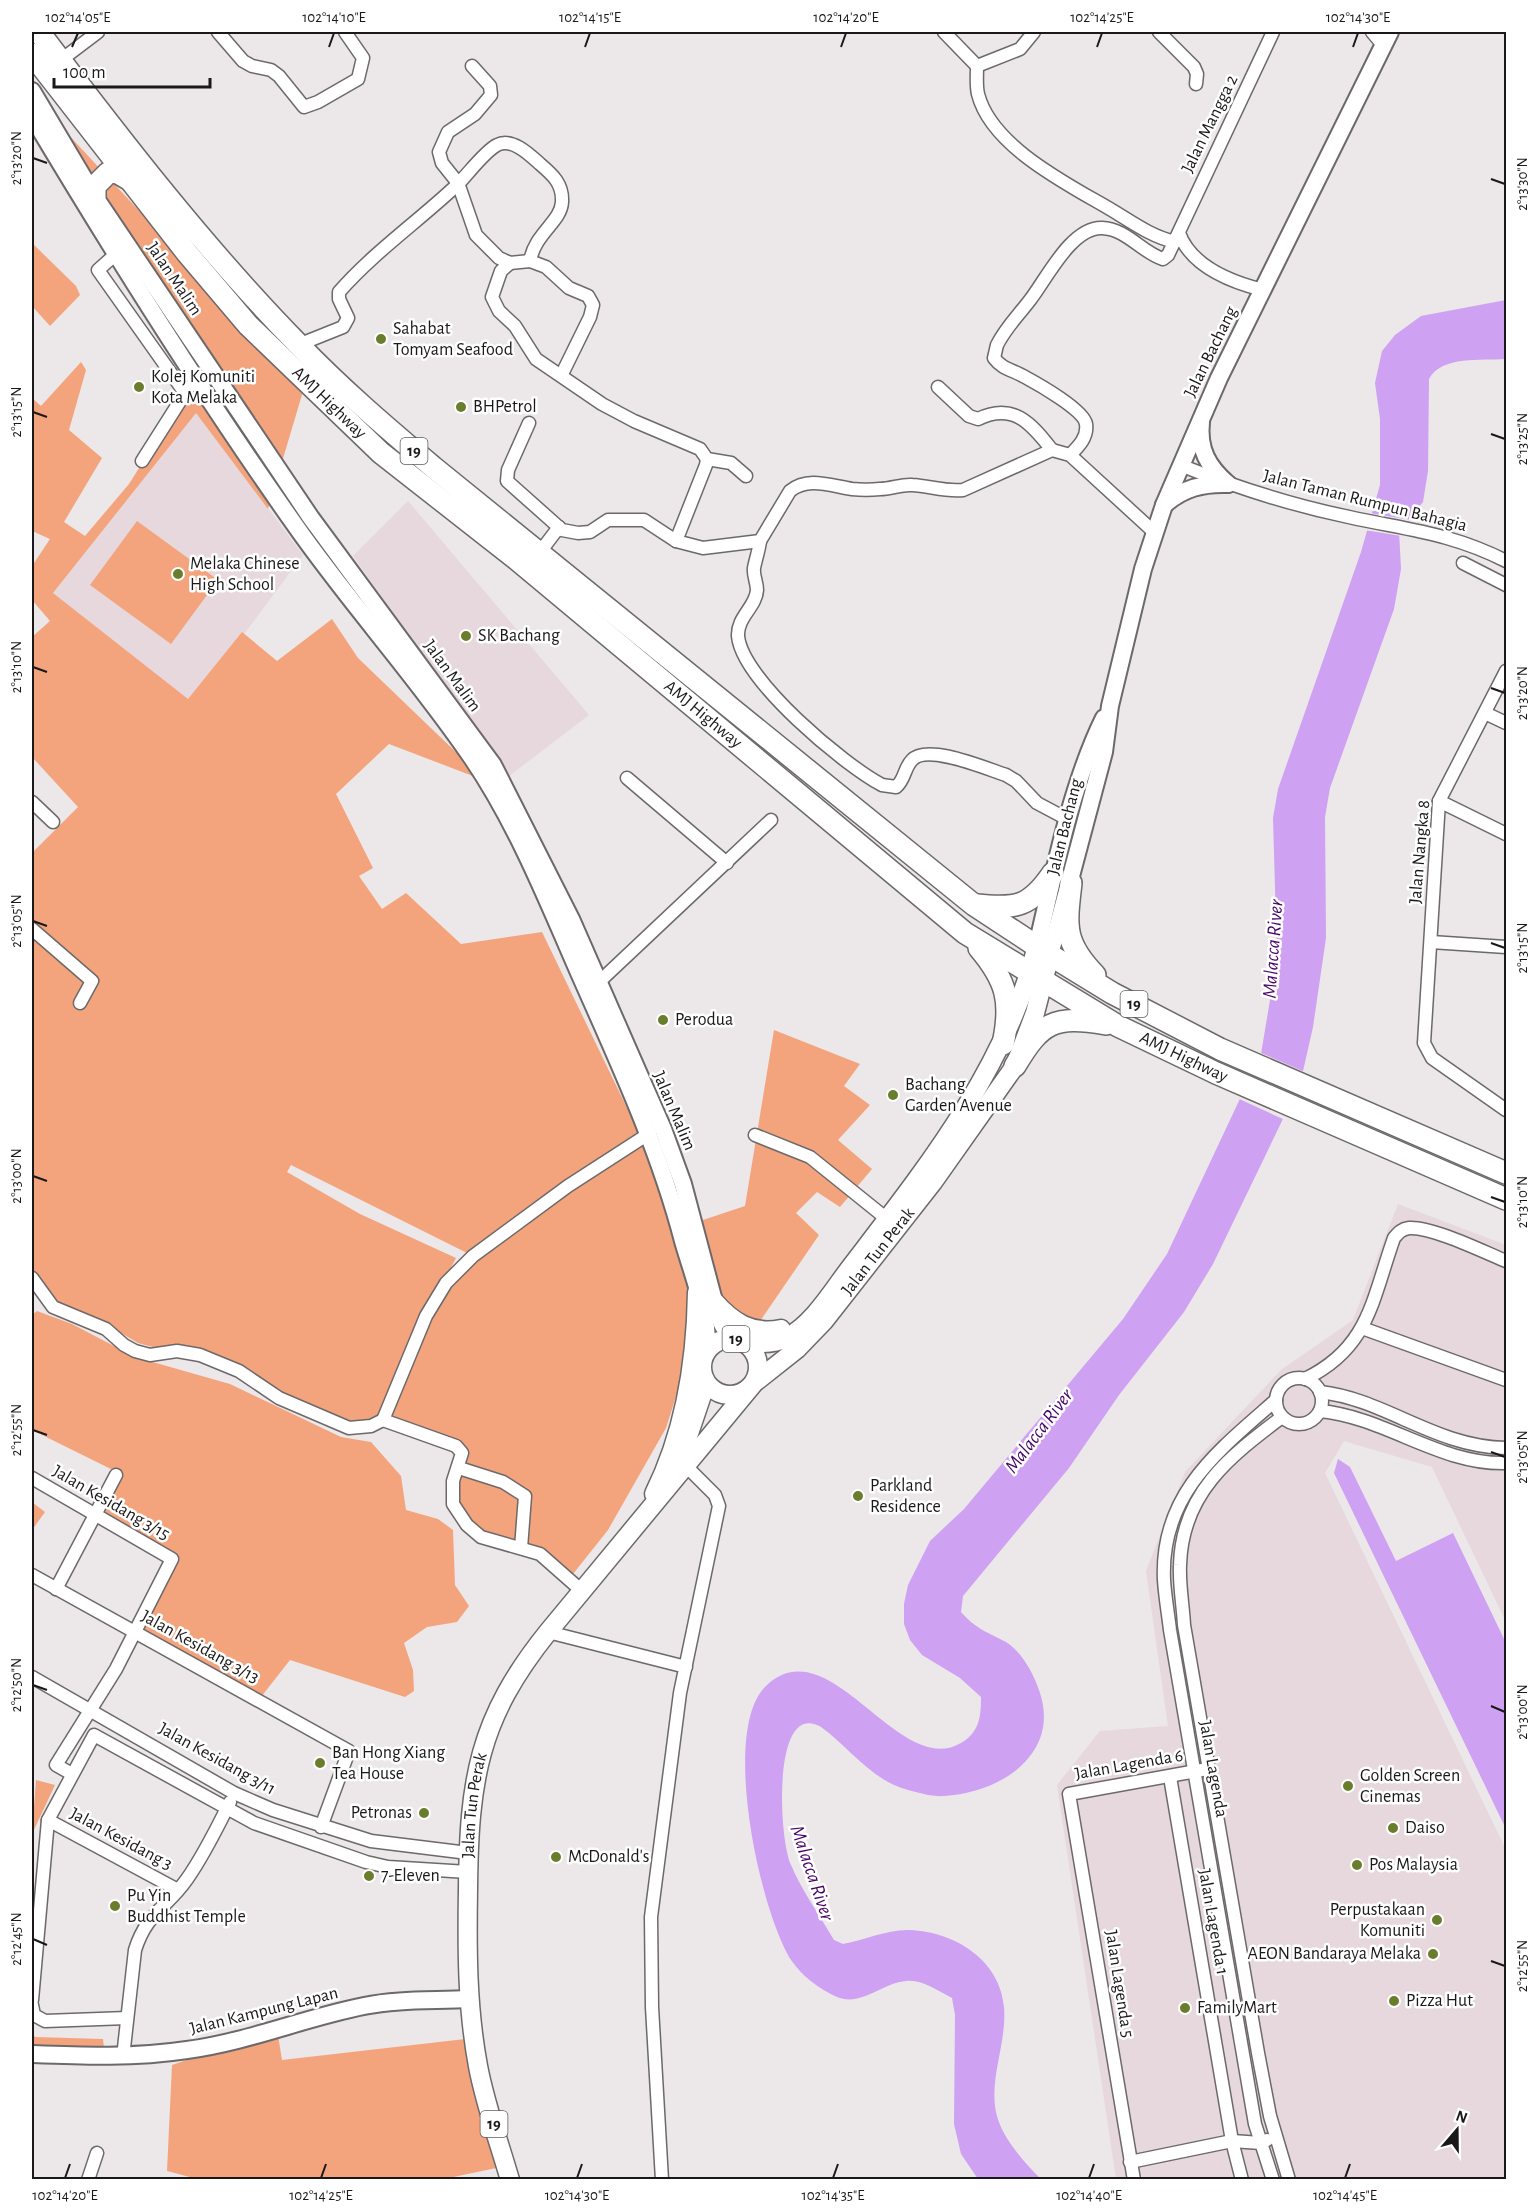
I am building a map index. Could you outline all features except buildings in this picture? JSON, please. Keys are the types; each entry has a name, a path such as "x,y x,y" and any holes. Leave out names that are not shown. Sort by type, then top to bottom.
{"highway":[{"name":"AMJ Highway","path":"39,32 181,211 298,345 389,430 974,905 1112,993 1220,1049 1506,1173"},
{"name":"AMJ Highway","path":"32,54 187,253 248,325 381,453 515,558 965,933 1118,1026 1212,1071 1506,1199"},
{"path":"32,64 78,114"},
{"path":"95,197 95,186 108,172 124,174 131,181"},
{"path":"974,905 1006,908 1018,906 1062,878 1071,946 1079,958 1112,993"},
{"path":"965,933 996,970 1004,986 1008,1021 1003,1044"},
{"path":"1015,1066 1034,1036 1053,1022 1083,1020 1118,1026"}],"main road":[{"name":"Jalan Bachang","path":"1044,951 1062,878 1104,752 1110,706 1154,532 1164,505 1202,416 1386,38"},
{"name":"Jalan Malim","path":"32,91 95,197 325,538 493,765 545,867 599,982 663,1129 683,1184 705,1296 707,1338 705,1353"},
{"name":"Jalan Malim","path":"32,116 195,379 297,528 427,697 486,781 558,925 650,1133 705,1296 723,1326 738,1340"},
{"path":"1202,416 1200,443 1204,456 1210,467 1228,484"},
{"path":"1164,505 1178,494 1196,487 1228,484"},
{"name":"Jalan Bachang","path":"1062,878 1069,820 1090,747 1110,706"},
{"path":"1037,978 1044,951"},
{"name":"Jalan Tun Perak","path":"738,1340 767,1343 785,1339 815,1312 887,1219 961,1117 1003,1044 1037,978"},
{"name":"Jalan Tun Perak","path":"510,2180 478,2068 469,1999 468,1872 471,1798 484,1743 507,1690 548,1632 754,1383 797,1349 824,1321 933,1182 1015,1066 1037,978"},
{"path":"641,1520 669,1456 689,1387 696,1331 705,1296 724,1313 754,1330 770,1332 786,1329 815,1312"},
{"name":"19","path":"704,1378 702,1361 705,1353 716,1341 738,1340 753,1350 757,1358 757,1375 754,1383"},
{"path":"704,1378 716,1391 724,1395 741,1393 754,1383"},
{"name":"Jalan Tun Perak","path":"667,1488 699,1407 704,1378"},
{"name":"Jalan Kampung Lapan","path":"32,2054 123,2057 189,2050 254,2037 305,2020 367,2005 469,1999"}],"street":[{"path":"61,60 98,32"},
{"path":"220,32 243,61 252,66 271,70 279,76 304,107 318,102 358,79 363,57 345,32"},
{"path":"944,32 977,66 977,93 989,117 1009,143 1058,180 1153,235 1177,237 1205,265 1229,279 1263,290"},
{"path":"977,66 1020,49 1035,32"},
{"path":"1160,32 1194,67 1197,74 1196,84"},
{"name":"Jalan Mangga 2","path":"1177,237 1273,32"},
{"path":"1372,32 1386,38"},
{"path":"472,66 490,86 491,95 475,114 448,132 442,142 440,152 442,163 458,183 476,235 499,258 510,263 530,261 546,267 569,288 588,296 593,305 562,374"},
{"path":"298,345 343,327 348,318 339,300 339,292 496,145 506,143 530,154 556,178 562,190 562,204 557,217 539,236 530,261"},
{"path":"1070,455 1084,440 1087,425 1085,418 1049,392 997,363 994,358 997,345 1048,271 1083,234 1093,230 1110,230 1163,259 1168,255 1177,237"},
{"path":"116,254 98,270 185,393"},
{"path":"510,263 501,271 492,297 499,311 515,326 536,359 562,374 602,404 634,421 700,449 707,459 731,463 746,476"},
{"path":"142,461 195,379"},
{"path":"938,387 969,416 978,419 991,412 1018,416 1034,427 1052,450 1070,455 1154,532"},
{"path":"530,423 508,471 507,481 559,527 578,533 590,532 608,520 644,520 676,541 704,548 760,541"},
{"path":"1052,450 963,490 949,492 912,485 884,489 855,489 821,482 796,486 784,498 760,541 753,579 757,589 752,603 744,613 738,636 762,682 781,706 882,785 896,787 901,783 913,759 920,754 939,754 1006,775 1016,781 1037,803 1069,820"},
{"path":"676,541 707,459"},
{"name":"Jalan Taman Rumpun Bahagia","path":"1180,465 1228,484 1304,507 1425,530 1457,539 1506,561"},
{"path":"540,552 559,527"},
{"path":"1463,563 1506,585"},
{"name":"Jalan Nangka 8","path":"1506,671 1502,693 1485,712 1439,801 1424,1043 1432,1058 1506,1110"},
{"path":"1485,712 1506,723"},
{"path":"627,778 727,863"},
{"path":"1439,801 1506,834"},
{"path":"32,802 53,822"},
{"path":"599,982 771,820"},
{"path":"32,929 92,981 80,1003"},
{"path":"1431,942 1506,947"},
{"path":"32,1278 53,1307 106,1329 124,1346 135,1351 150,1355 177,1351 200,1355 239,1371 279,1398 349,1428 371,1426 383,1420 426,1316 446,1283 473,1257 568,1186 650,1133"},
{"path":"755,1135 810,1157 887,1219"},
{"path":"1320,1392 1320,1411 1312,1420 1301,1425 1282,1417 1276,1400 1284,1384 1294,1379 1305,1379 1335,1362 1347,1351 1362,1328 1394,1238 1407,1228 1428,1231 1506,1261"},
{"path":"1362,1328 1506,1380"},
{"path":"1305,1379 1320,1392 1342,1396 1460,1443 1506,1448"},
{"name":"Jalan Lagenda","path":"1273,2180 1255,2124 1169,1620 1164,1579 1167,1539 1180,1500 1193,1479 1212,1456 1276,1400"},
{"path":"1320,1411 1344,1414 1460,1458 1486,1464 1506,1463"},
{"name":"Jalan Lagenda","path":"1282,1417 1241,1448 1205,1485 1194,1504 1182,1545 1180,1566 1184,1624 1270,2116 1289,2180"},
{"path":"383,1420 456,1446 462,1453 453,1481 453,1504 467,1525 481,1537 540,1554 551,1561 582,1591"},
{"path":"662,2180 652,2007 651,1917 676,1719 719,1506 715,1495 707,1485 686,1466"},
{"path":"459,1468 503,1482 525,1496 521,1548"},
{"path":"56,1589 116,1475"},
{"name":"Jalan Kesidang 3/15","path":"32,1478 172,1559 135,1631"},
{"name":"Jalan Kesidang 3/13","path":"32,1575 349,1751 321,1827"},
{"path":"72,1774 56,1765 135,1631"},
{"path":"548,1632 686,1667"},
{"name":"Jalan Kesidang 3/11","path":"32,1677 234,1793 273,1810 321,1827 390,1845 468,1853"},
{"path":"128,2018 45,2021 32,2007 48,1820 94,1735 254,1823 366,1862 388,1867 468,1872"},
{"name":"Jalan Lagenda 6","path":"1069,1794 1209,1768"},
{"name":"Jalan Lagenda 1","path":"1170,1777 1232,2141 1242,2180"},
{"path":"123,2057 135,1950 140,1934 157,1909 178,1890 206,1849 234,1793"},
{"name":"Jalan Lagenda 5","path":"1069,1794 1134,2180"},
{"name":"Jalan Kesidang 3","path":"48,1820 178,1890"},
{"path":"1232,2141 1270,2116"},
{"path":"1131,2162 1232,2141 1261,2143 1275,2136"},
{"path":"88,2180 98,2153"}],"shaded area":[{"path":"38,102 304,388 268,509 196,413 53,593 188,699 242,632 277,661 332,619 358,658 486,781 389,744 336,794 373,868 359,876 382,909 406,893 461,944 542,932 642,1139 694,1223 745,1206 774,1030 860,1064 844,1086 870,1105 838,1140 872,1169 840,1207 817,1192 796,1213 819,1235 754,1330 702,1315 666,1428 608,1530 569,1579 540,1554 467,1525 453,1489 459,1468 456,1446 383,1420 349,1428 239,1371 138,1343 104,1323 47,1301 32,1278 32,853 78,807 32,757 32,637 50,621 32,600 32,566 50,539 32,531 32,398 41,406 81,362 86,370 69,430 102,458 64,522 85,536 129,484 195,379 209,367","holes":["291,1165 473,1256 437,1294 456,1258 360,1214 287,1172"]},
{"path":"32,243 76,286 80,295 50,326 32,306"},
{"name":"Melaka Chinese High School","path":"196,412 303,555 191,705 53,593"},
{"name":"SK Bachang","path":"408,501 589,715 509,776 353,556"},
{"path":"137,521 218,580 171,644 90,585"},
{"path":"1398,1204 1506,1245 1506,1622 1432,1467 1344,1441 1325,1473 1506,1850 1506,2179 1116,2179 1057,1785 1100,1731 1168,1726 1146,1571 1185,1472 1281,1370 1353,1320"},
{"path":"37,1311 72,1324 135,1357 230,1384 341,1437 371,1442 401,1476 406,1510 438,1519 453,1530 455,1585 469,1606 457,1622 427,1627 404,1643 413,1670 414,1691 405,1697 290,1660 261,1697 142,1631 175,1559 104,1514 121,1474 32,1430 32,1315"},
{"path":"32,1502 45,1512 32,1530"},
{"path":"36,1780 55,1785 32,1834"},
{"path":"277,2029 282,2060 474,2038 506,2166 439,2180 201,2180 167,2171 172,2065"},
{"path":"32,2033 35,2037 103,2039 105,2057 32,2054"}],"water":[{"name":"Malacca River","path":"1506,300 1506,359 1452,363 1435,371 1429,379 1428,471 1423,502 1399,531 1401,569 1394,609 1330,788 1325,817 1326,938 1313,1027 1303,1071 1281,1123 1213,1264 1184,1312 1119,1395 1069,1468 963,1596 961,1612 966,1618 987,1633 1012,1646 1034,1677 1044,1713 1042,1733 1034,1751 1021,1766 1005,1778 965,1793 940,1796 895,1786 872,1771 815,1724 804,1724 794,1732 788,1747 782,1789 782,1812 787,1852 800,1884 834,1940 843,1944 902,1930 943,1936 972,1952 984,1963 994,1975 1001,1990 1004,2020 996,2073 994,2099 996,2112 1008,2140 1041,2179 978,2179 961,2154 954,2124 955,2015 952,1998 930,1986 912,1981 897,1983 855,1999 837,1997 817,1986 800,1971 791,1960 779,1936 757,1863 750,1821 746,1779 746,1740 753,1708 766,1686 790,1672 815,1674 839,1687 888,1725 913,1741 937,1749 961,1743 976,1729 980,1717 981,1697 960,1678 922,1655 910,1640 904,1624 904,1604 908,1585 930,1541 964,1509 1123,1319 1167,1254 1261,1054 1277,958 1273,818 1278,789 1361,552 1380,485 1380,419 1375,383 1382,351 1395,335 1421,316"},
{"path":"1338,1459 1350,1467 1396,1561 1453,1533 1506,1643 1506,1829 1334,1473"}],"pier":[{"path":"1369,513 1412,520 1402,532 1402,536 1364,530"},
{"path":"1259,1052 1305,1072 1285,1120 1237,1098"}],"place":[{"name":"Sahabat Tomyam Seafood","path":"381,339"},
{"name":"Kolej Komuniti Kota Melaka","path":"139,387"},
{"name":"BHPetrol","path":"461,407"},
{"name":"Melaka Chinese High School","path":"178,574"},
{"name":"SK Bachang","path":"466,636"},
{"name":"Perodua","path":"663,1020"},
{"name":"Bachang Garden Avenue","path":"893,1095"},
{"name":"Parkland Residence","path":"858,1496"},
{"name":"Ban Hong Xiang Tea House","path":"320,1763"},
{"name":"Golden Screen Cinemas","path":"1348,1786"},
{"name":"Petronas","path":"424,1813"},
{"name":"Daiso","path":"1393,1828"},
{"name":"McDonald's","path":"556,1857"},
{"name":"Pos Malaysia","path":"1357,1865"},
{"name":"7-Eleven","path":"369,1876"},
{"name":"Pu Yin Buddhist Temple","path":"115,1906"},
{"name":"Perpustakaan Komuniti","path":"1437,1920"},
{"name":"AEON Bandaraya Melaka","path":"1433,1954"},
{"name":"Pizza Hut","path":"1394,2001"},
{"name":"FamilyMart","path":"1185,2008"}]}
